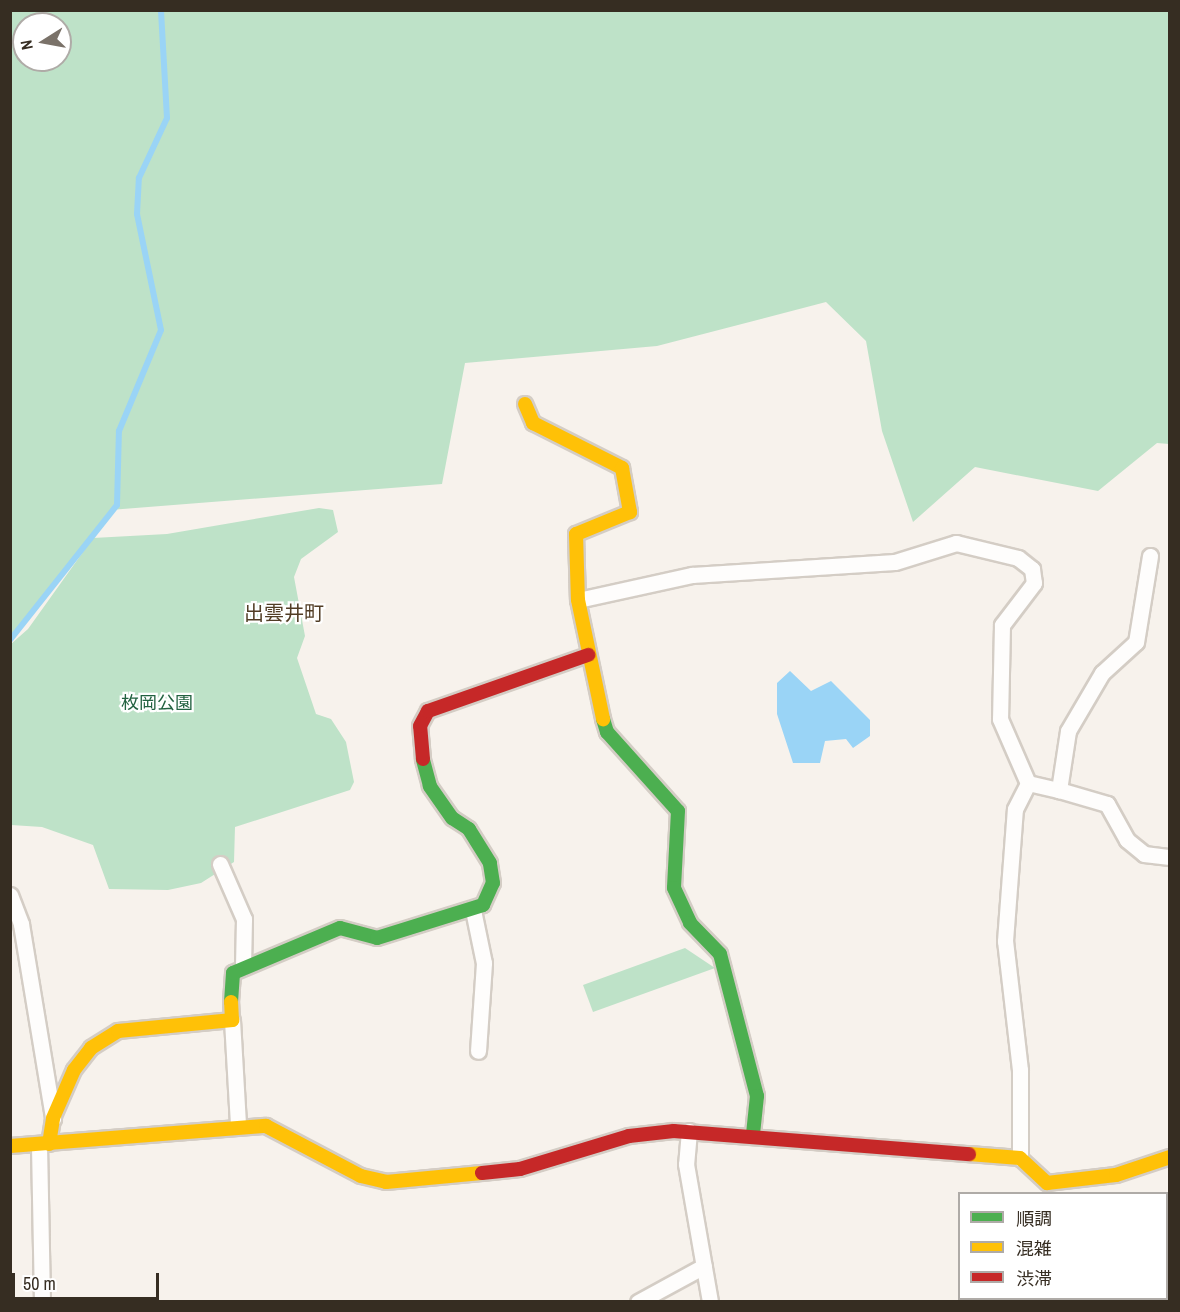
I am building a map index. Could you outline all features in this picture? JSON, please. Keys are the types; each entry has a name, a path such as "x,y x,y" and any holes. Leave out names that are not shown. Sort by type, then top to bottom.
{"street":[{"path":"525,404 533,423 622,468 630,512 576,534 578,600 588,655 608,732 678,811 674,888 690,922 720,954 756,1096 753,1135"},
{"path":"578,600 692,575 895,562 956,543 1018,558 1032,569 1034,583 1002,625 1000,719 1028,783"},
{"path":"1059,790 1068,731 1102,673 1136,642 1150,556"},
{"path":"238,1124 230,986 233,973 340,928 377,938 473,910 483,904 493,883 490,863 469,829 452,818 430,786 419,744 420,726 428,711 444,702 588,655"},
{"path":"1028,783 1107,804 1127,840 1144,854 1170,856"},
{"path":"1028,783 1015,809 1005,941 1020,1070 1020,1158 1043,1188 1116,1175 1170,1157"},
{"path":"220,864 244,919 243,967"},
{"path":"10,895 21,924 53,1118"},
{"path":"473,910 484,963 478,1051"},
{"path":"42,1302 44,1144 74,1070 91,1048 118,1031 232,1020"},
{"path":"10,1146 238,1124 267,1126 361,1176 387,1182 520,1169 628,1136 689,1131 1020,1158"},
{"path":"689,1131 686,1164 710,1302"},
{"path":"638,1302 704,1266"}],"green space":[{"path":"10,11 1169,11 1169,444 1157,443 1098,491 975,467 913,522 882,431 866,341 826,302 657,346 465,363 442,484 110,510 11,637"},
{"name":"枚岡公園","path":"319,508 333,510 338,532 301,559 294,577 305,636 297,658 316,714 331,719 346,742 354,782 350,790 235,827 234,862 201,883 168,890 109,889 93,845 42,827 11,825 11,644 28,629 93,538 167,534"},
{"path":"685,948 715,968 593,1012 583,985"}],"water":[{"path":"790,671 811,691 831,681 870,720 870,736 853,748 846,739 825,741 820,763 793,763 777,714 777,683"}],"waterway":[{"path":"10,640 117,505 119,431 161,330 137,214 139,178 167,118 161,10"}],"traffic: fast":[{"path":"603,719 607,732 678,811 674,888 690,923 720,954 757,1096 753,1135"},
{"path":"231,1002 233,973 340,928 377,938 483,905 493,883 490,863 469,829 452,818 430,786 423,759"}],"traffic: slow":[{"path":"525,404 533,423 622,468 630,512 576,534 578,600 603,719"},
{"path":"49,1144 53,1118 74,1070 91,1048 118,1031 232,1020 231,1002"},
{"path":"10,1146 266,1126 361,1176 386,1182 482,1173"},
{"path":"969,1154 1020,1158 1047,1183 1116,1175 1170,1157"}],"traffic: jam":[{"path":"423,759 420,726 428,711 588,655"},
{"path":"482,1173 520,1169 629,1136 674,1131 969,1154"}],"district":[{"name":"出雲井町","path":"284,612"}]}
